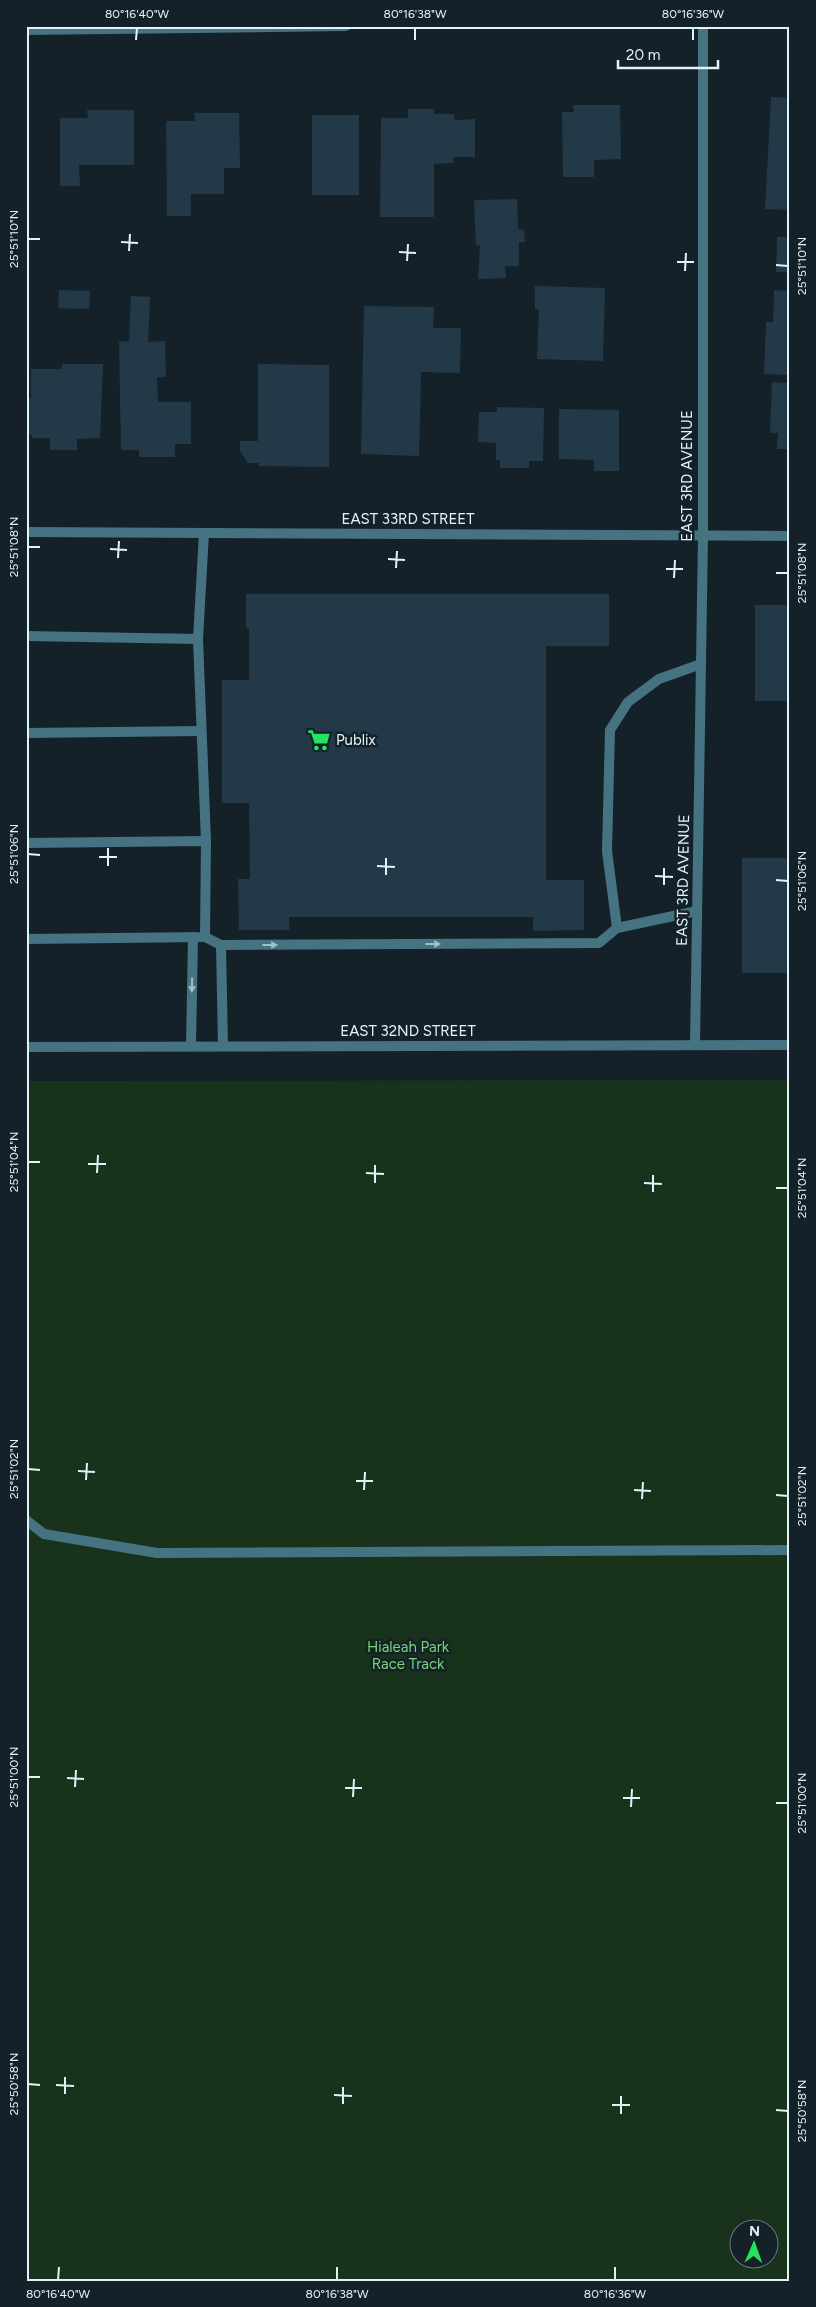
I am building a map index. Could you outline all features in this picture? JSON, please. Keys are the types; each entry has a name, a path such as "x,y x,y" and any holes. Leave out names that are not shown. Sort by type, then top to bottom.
{"street":[{"path":"26,30 346,26"},
{"name":"EAST 3RD AVENUE","path":"695,1045 703,536 702,26"},
{"name":"EAST 33RD STREET","path":"26,532 790,536"},
{"path":"204,533 198,639 206,841 205,936"},
{"path":"26,636 198,639"},
{"path":"617,928 607,851 610,730 628,702 658,679 701,664"},
{"path":"26,733 201,731"},
{"path":"26,843 206,841"},
{"path":"26,939 205,936 222,945 599,943 617,928 697,910"},
{"path":"191,1046 193,937"},
{"path":"222,945 223,1046"},
{"name":"EAST 32ND STREET","path":"26,1047 790,1045"},
{"path":"26,1520 44,1534 157,1553 790,1550"}],"green space":[{"name":"Hialeah Park Race Track","path":"790,1080 790,2281 26,2281 26,1081"}],"building":[{"path":"771,97 790,98 790,210 765,209"},
{"path":"573,105 620,105 621,159 594,160 594,177 563,177 562,112 574,112"},
{"path":"408,109 434,109 434,114 454,114 455,120 475,119 475,157 453,157 453,163 434,164 434,217 380,217 381,118 408,118"},
{"path":"87,110 134,110 134,165 79,165 80,186 60,186 60,118 88,118"},
{"path":"194,113 239,113 240,168 224,168 224,194 191,194 191,216 167,216 166,121 195,121"},
{"path":"312,115 359,115 359,195 312,195"},
{"path":"517,199 518,229 524,230 525,242 519,242 519,266 505,266 506,278 478,279 480,245 476,246 474,200"},
{"path":"777,237 790,237 790,272 776,272"},
{"path":"535,286 605,288 603,361 537,359 539,309 535,309"},
{"path":"59,290 90,291 89,309 58,308"},
{"path":"774,290 790,291 790,351 788,351 787,375 764,374 766,322 773,322"},
{"path":"131,296 150,297 148,342 165,341 166,377 157,377 158,402 191,402 191,444 175,444 175,457 139,457 139,450 121,450 119,342 129,341"},
{"path":"364,306 434,307 433,328 461,328 460,373 421,372 419,456 361,454"},
{"path":"62,364 103,364 100,438 77,439 77,450 50,450 50,438 32,438 31,434 26,435 26,398 31,398 31,369 62,369"},
{"path":"258,364 329,365 329,467 259,466 259,463 248,463 240,451 240,441 258,441"},
{"path":"772,382 790,383 790,449 777,449 778,433 770,433"},
{"path":"497,407 544,408 543,461 529,461 529,468 500,468 500,460 496,460 496,443 478,442 479,412 497,412"},
{"path":"559,409 619,410 619,471 594,471 594,460 559,459"},
{"path":"246,594 609,594 609,646 546,646 546,880 584,880 584,930 533,931 533,917 289,917 289,930 239,930 238,879 250,879 249,803 222,803 222,680 249,680 249,628 246,628"},
{"path":"755,605 790,605 790,701 755,701"},
{"path":"742,858 790,858 790,973 742,973"}],"place":[{"name":"Publix","path":"319,740"}]}
